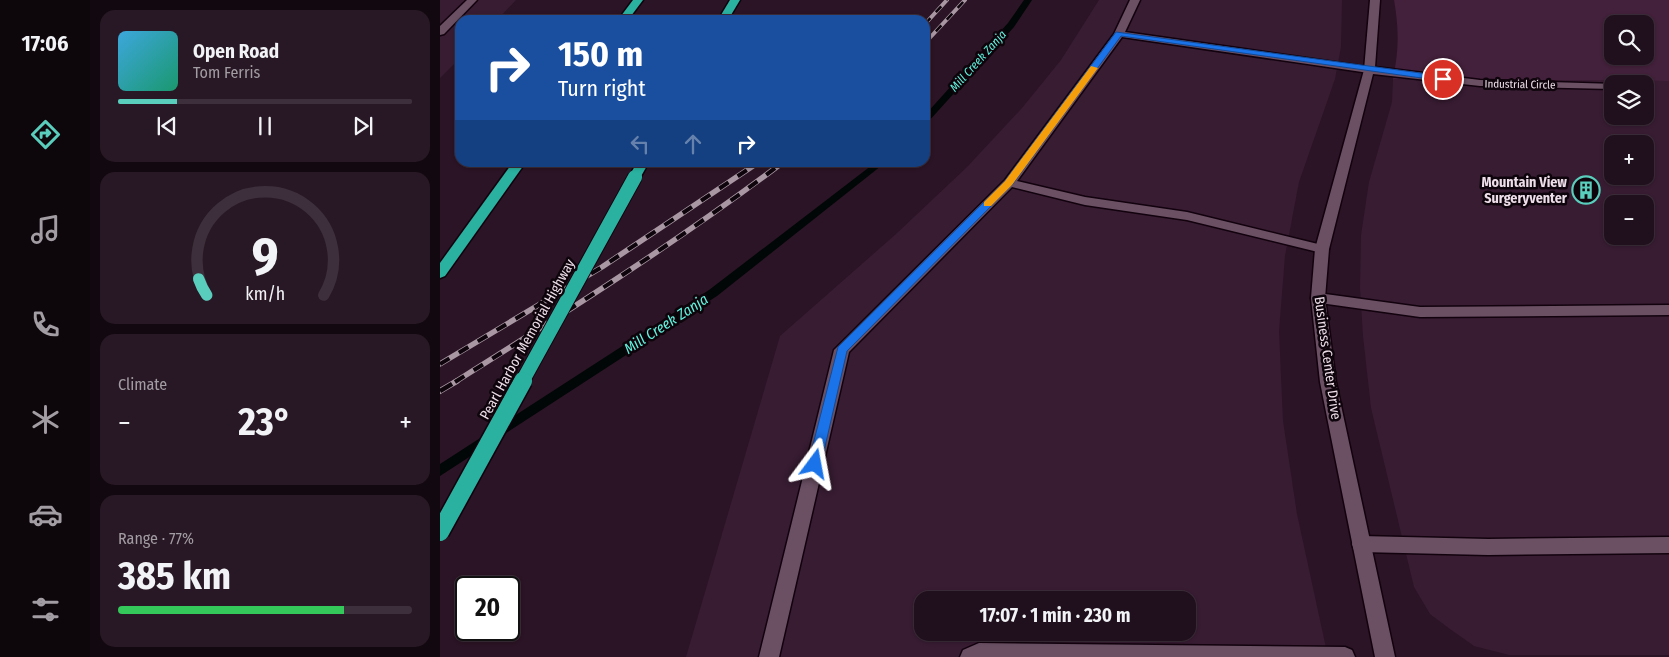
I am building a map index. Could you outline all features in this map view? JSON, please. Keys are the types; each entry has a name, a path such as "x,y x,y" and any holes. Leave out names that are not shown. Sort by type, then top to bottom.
{"highway":[{"path":"627,15 638,0"},
{"path":"727,15 735,0"},
{"path":"440,273 516,167"},
{"name":"Pearl Harbor Memorial Highway","path":"440,532 640,167"}],"street":[{"path":"457,15 472,0"},
{"path":"768,657 842,350 1009,183 1119,34 1135,0"},
{"name":"Business Center Drive","path":"1375,0 1369,70 1322,249 1318,298 1328,382 1385,657"},
{"path":"441,31 455,17"},
{"name":"Industrial Circle","path":"1119,34 1369,70 1480,83 1604,86"},
{"path":"1009,183 1085,201 1187,216 1322,249"},
{"path":"1318,298 1420,312 1669,310"},
{"path":"1361,544 1488,547 1669,546"},
{"path":"970,657 979,653 1345,657"}],"shaded area":[{"path":"440,0 516,0 502,15 455,15 455,63 440,78"},
{"path":"1099,0 1342,0 1341,47 1335,79 1299,182 1285,256 1279,331 1283,421 1297,514 1328,657 686,657 780,336 896,234 967,167 1022,108 1061,60"},
{"path":"1394,0 1669,0 1669,81 1654,81 1654,75 1604,75 1604,81 1393,79 1397,30"},
{"path":"1393,79 1604,81 1604,125 1654,125 1654,81 1669,81 1669,655 1509,655 1474,646 1430,614 1414,587 1371,408 1360,288 1361,235 1369,182 1392,102"}],"waterway":[{"name":"Mill Creek Zanja","path":"930,114 1011,25 1028,0"},
{"name":"Mill Creek Zanja","path":"440,471 713,293 876,167"}],"railway":[{"path":"930,19 947,0"},
{"path":"930,38 965,0"},
{"path":"440,364 602,267 752,167"},
{"path":"455,382 659,250 777,167"},
{"path":"440,391 457,381"}],"slow traffic":[{"path":"987,204 1009,183 1094,68"}],"place":[{"name":"Mountain View Surgeryventer","path":"1586,190"}],"route":[{"path":"815,464 842,350 1009,183 1119,34 1443,79"}]}
